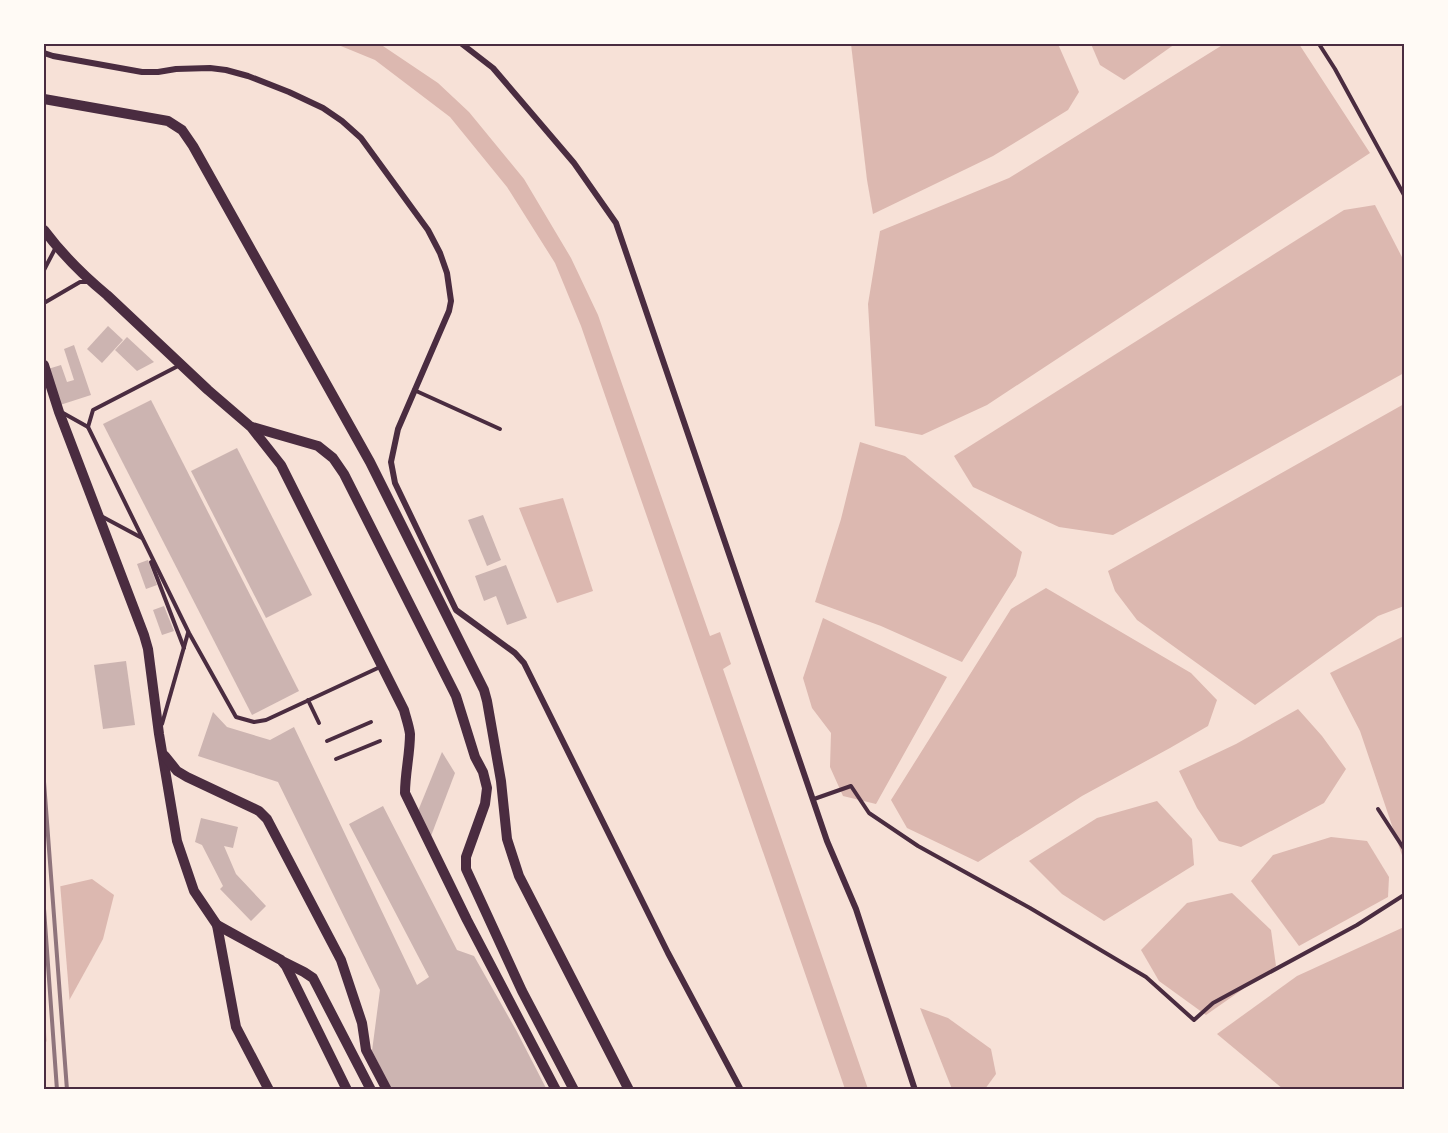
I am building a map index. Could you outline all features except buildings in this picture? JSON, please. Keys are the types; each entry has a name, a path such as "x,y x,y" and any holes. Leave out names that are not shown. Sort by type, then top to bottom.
{"main road":[{"path":"44,99 168,122 182,130 193,146 370,462 484,690 501,781 507,839 519,876 628,1089"},
{"path":"44,230 56,246 91,282 251,427 281,465 404,710 410,731 405,793 467,920 556,1089"},
{"path":"44,365 59,411 146,642 177,841 194,891 218,925 236,1027 269,1089"},
{"path":"251,427 318,446 333,458 344,474 456,696 487,788 485,804 466,857 466,869 522,991 574,1089"},
{"path":"163,753 177,771 259,812 267,819 341,960 362,1023 366,1050 387,1089"},
{"path":"218,925 313,978 370,1089"},
{"path":"281,960 347,1089"}],"street":[{"path":"462,44 493,68 574,163 616,223 827,841 856,909 915,1089"},
{"path":"44,53 142,72 176,69 226,70 248,76 315,103 362,138 428,230 447,273 451,302 398,429 391,462 395,483 456,610 515,653 524,663 668,953 741,1089"}],"lane":[{"path":"1319,44 1404,195"},
{"path":"44,270 56,246"},
{"path":"44,303 80,282 91,282"},
{"path":"88,427 93,410 181,364"},
{"path":"414,390 500,429"},
{"path":"59,411 88,427 189,633 236,717 254,722 266,720 382,666"},
{"path":"99,515 142,538 184,648"},
{"path":"159,734 189,633"},
{"path":"308,700 319,723"},
{"path":"327,741 371,722"},
{"path":"336,759 380,741"},
{"path":"814,799 851,786 869,813 908,840 1030,908 1146,977 1194,1020 1213,1003 1357,925 1404,895"},
{"path":"1378,809 1404,849"}],"shaded area":[{"path":"336,44 380,44 438,83 469,112 524,179 571,258 598,315 710,636 720,632 731,664 723,669 868,1089 845,1089 581,326 555,263 507,187 450,117 375,60"},
{"path":"851,44 1058,44 1079,92 1068,110 993,156 873,214"},
{"path":"1091,44 1175,44 1124,80 1100,65"},
{"path":"1224,44 1299,44 1370,153 987,405 922,435 875,426 868,304 880,231 1009,178"},
{"path":"1375,205 1404,261 1404,373 1113,535 1059,527 973,487 954,456 1344,210"},
{"path":"1404,404 1404,606 1378,616 1255,705 1137,620 1115,591 1108,571"},
{"path":"860,442 905,456 1022,552 1016,576 962,662 881,626 815,602 841,519"},
{"path":"563,498 593,591 557,603 519,508"},
{"path":"1046,588 1191,673 1217,700 1208,726 1082,796 978,862 907,828 891,800 1011,609"},
{"path":"823,618 947,677 876,804 843,796 830,767 831,733 812,708 803,678"},
{"path":"1404,636 1404,861 1360,731 1330,673"},
{"path":"1298,709 1322,736 1346,769 1324,803 1241,847 1219,841 1197,808 1179,771 1236,744"},
{"path":"1157,801 1192,839 1194,865 1104,921 1062,894 1029,861 1097,818"},
{"path":"1331,837 1367,841 1389,877 1388,897 1299,946 1251,881 1273,855"},
{"path":"92,879 114,895 103,939 44,1046 44,890"},
{"path":"1232,893 1271,930 1276,966 1206,1015 1159,981 1141,950 1187,903"},
{"path":"1404,927 1404,1089 1283,1089 1217,1034 1297,976"},
{"path":"920,1008 948,1018 991,1049 996,1074 985,1089 952,1089"}],"pier":[{"path":"60,883 70,1005 47,1046 44,1005 44,887"}],"railway":[{"path":"44,782 67,1090"},
{"path":"44,909 57,1090"}]}
